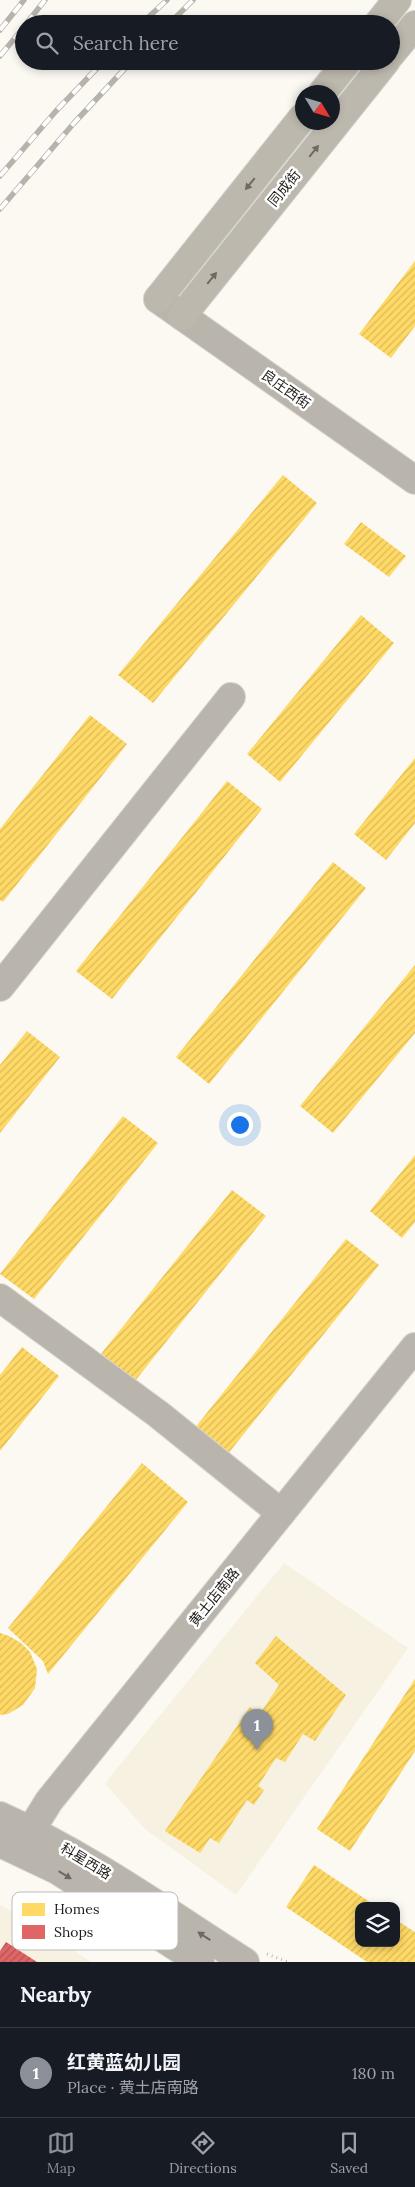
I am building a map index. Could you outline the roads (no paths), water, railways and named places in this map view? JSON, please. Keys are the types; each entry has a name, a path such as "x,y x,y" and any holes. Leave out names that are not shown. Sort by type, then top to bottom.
{"main road":[{"path":"385,15 397,0"},
{"path":"400,43 415,25"},
{"path":"329,85 341,70"},
{"name":"同成街","path":"182,316 379,70"},
{"path":"158,299 295,127"}],"street":[{"name":"良庄西街","path":"158,299 415,480"},
{"path":"0,987 232,697"},
{"path":"0,1298 158,1414 281,1513"},
{"name":"黄土店南路","path":"18,1842 415,1347"},
{"name":"科星西路","path":"0,1816 18,1842 92,1892"},
{"name":"科星西路","path":"18,1842 89,1862 136,1892"},
{"name":"科星西路","path":"178,1919 245,1962"},
{"name":"科星西路","path":"178,1948 200,1962"}],"railway":[{"path":"0,30 24,0"},
{"path":"33,15 45,0"},
{"path":"151,15 167,0"},
{"path":"178,15 193,0"},
{"path":"0,56 15,38"},
{"path":"0,176 56,111 95,70"},
{"path":"0,209 74,123 124,70"}],"place":[{"name":"红黄蓝幼儿园","path":"257,1750"}]}
